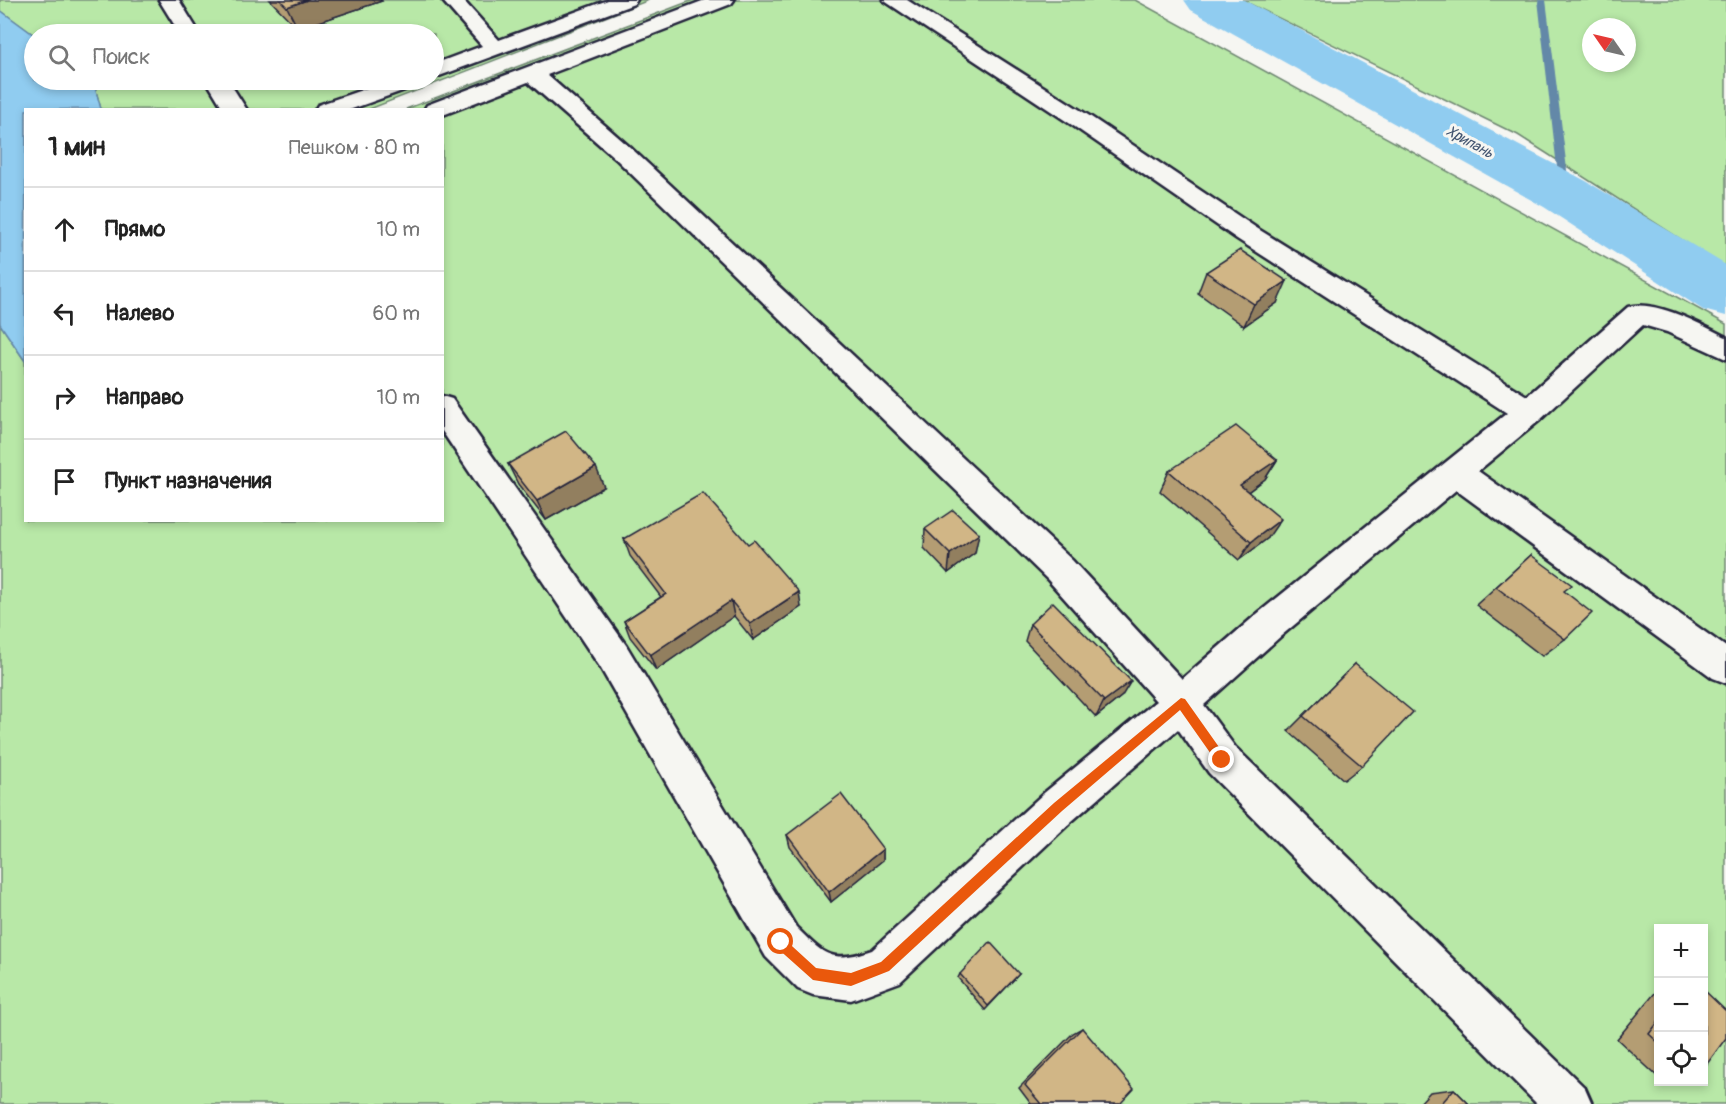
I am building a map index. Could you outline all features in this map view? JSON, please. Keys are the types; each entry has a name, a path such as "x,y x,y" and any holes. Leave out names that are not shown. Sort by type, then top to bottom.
{"street":[{"path":"169,0 184,24"},
{"path":"452,0 495,48"},
{"path":"444,67 627,0"},
{"path":"440,108 724,0"},
{"path":"893,0 1080,120 1246,234 1529,412"},
{"path":"532,74 624,154 1060,570 1181,703 1222,760 1569,1104"},
{"path":"224,90 235,108"},
{"path":"332,108 383,90"},
{"path":"444,410 613,656 781,942 813,974 851,979 885,967 1058,807 1269,625 1454,471 1529,412 1638,314 1677,325 1726,349"},
{"path":"1454,471 1726,667"}],"green space":[{"path":"0,0 649,0 444,80 444,24 24,24 24,28 0,10"},
{"path":"693,0 1135,0 1726,324 1726,1104 0,1104 0,324 24,360 24,522 444,522 444,108 409,108"},
{"path":"1242,0 1726,0 1726,268 1518,135"},
{"path":"96,90 418,90 372,108 101,108"}],"water":[{"path":"0,10 24,28 24,90 96,90 101,108 24,108 24,360 0,324"}],"building":[{"path":"280,0 307,0 287,7"},
{"path":"1240,250 1287,281 1254,304 1206,272"},
{"path":"1236,426 1277,460 1240,485 1281,519 1251,542 1169,471"},
{"path":"566,431 596,467 537,501 508,464"},
{"path":"703,493 748,544 754,540 799,592 750,624 731,601 650,655 624,621 666,594 624,539"},
{"path":"953,510 979,534 950,554 925,529"},
{"path":"1531,555 1572,585 1564,591 1592,613 1565,639 1496,587"},
{"path":"1053,602 1131,681 1104,701 1030,624"},
{"path":"1355,664 1413,712 1362,766 1303,716"},
{"path":"841,794 883,849 829,892 787,835"},
{"path":"990,942 1019,974 988,1006 960,974"},
{"path":"1708,994 1726,1011 1726,1038 1708,1063"},
{"path":"1082,1028 1134,1089 1120,1104 1041,1104 1025,1085"},
{"path":"1654,1028 1654,1038 1649,1034"},
{"path":"1454,1089 1469,1104 1441,1104"}],"waterway":[{"name":"Хрипань","path":"1208,0 1565,194 1726,294"},
{"path":"1542,0 1565,194"}],"route":[{"path":"781,942 813,974 851,979 885,967 1058,807 1181,703 1222,760"}]}
